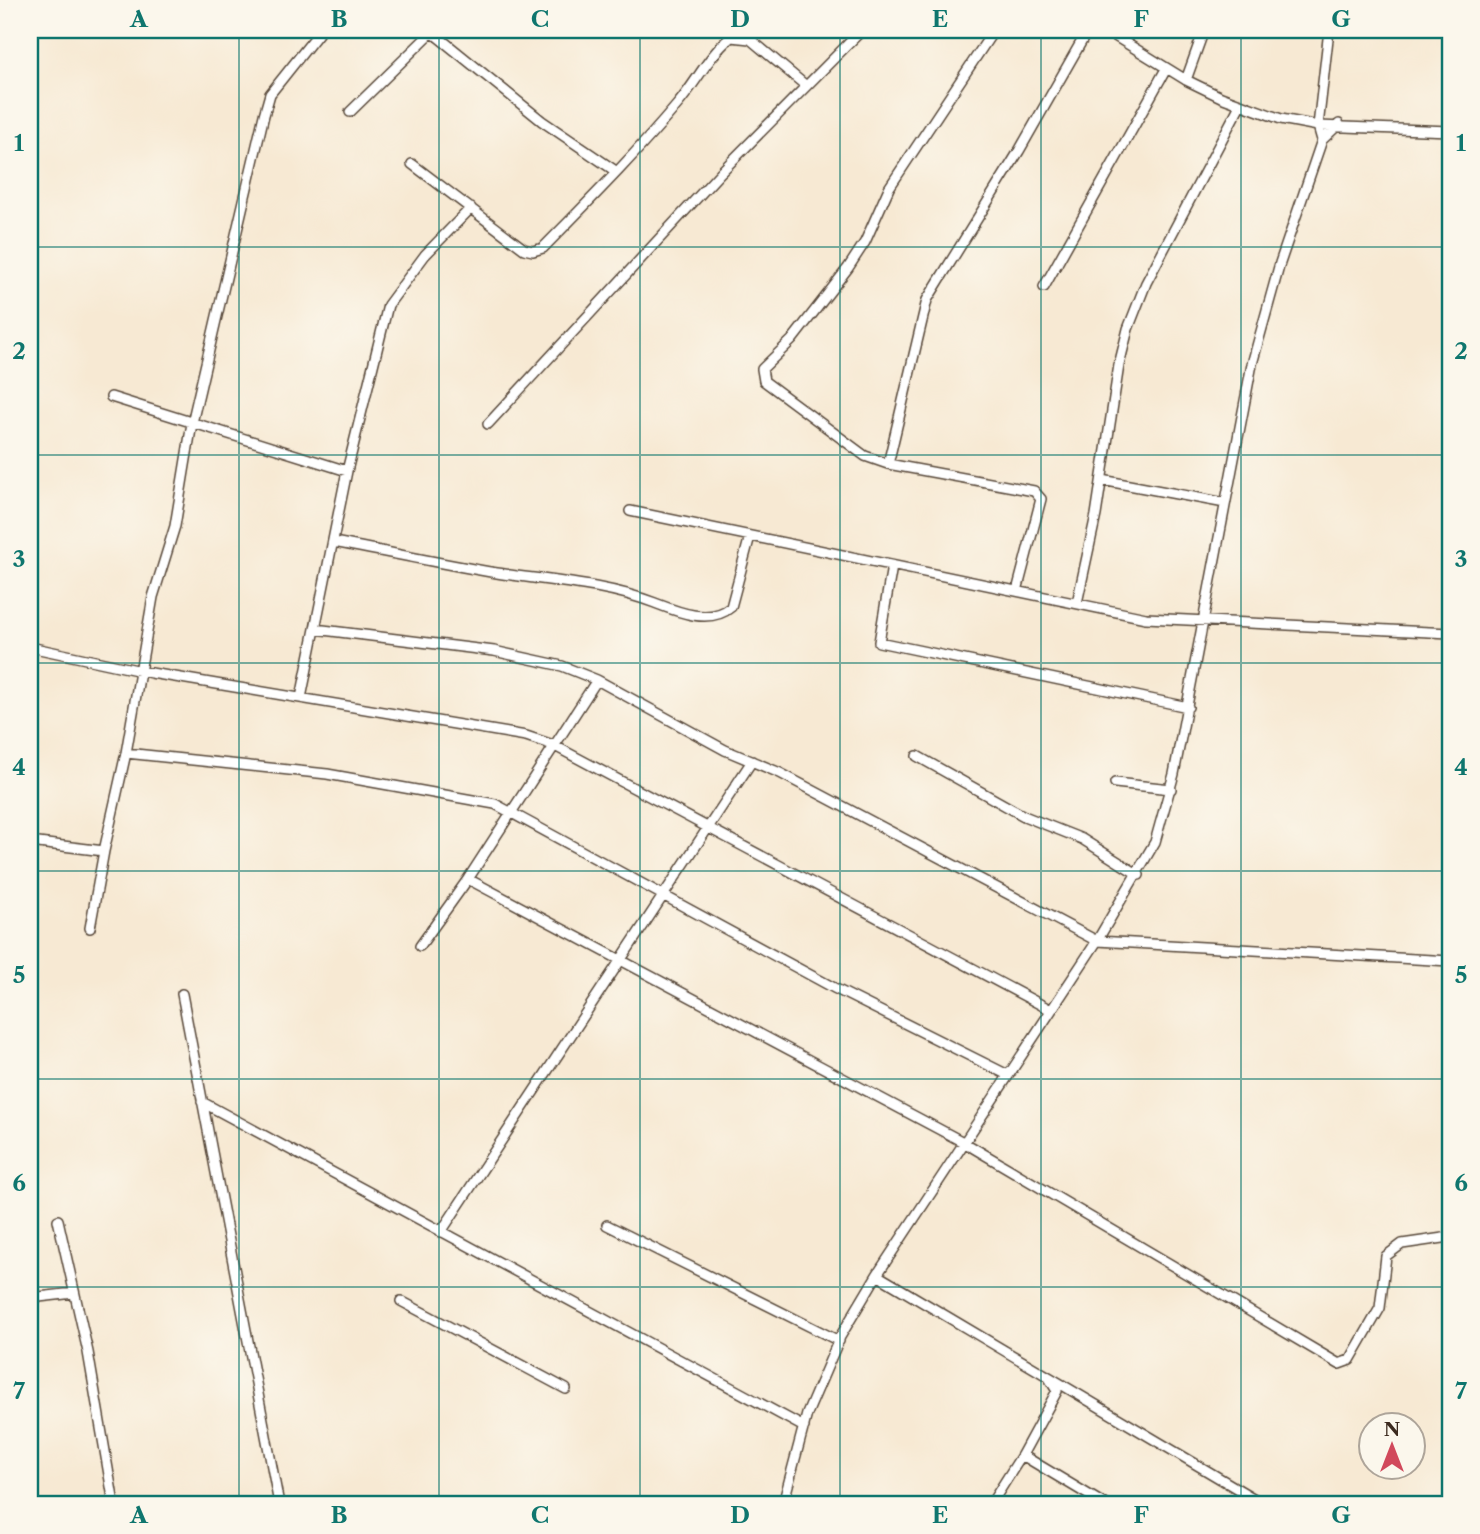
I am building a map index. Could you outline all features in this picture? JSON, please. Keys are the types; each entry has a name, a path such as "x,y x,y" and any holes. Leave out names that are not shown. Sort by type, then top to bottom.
{"street":[{"path":"90,928 104,851 127,753 153,597 178,513 192,423 270,94 321,30"},
{"path":"488,424 805,85 862,30"},
{"path":"994,30 889,188 866,242 792,340 762,369 764,381 865,456 888,464 1034,491 1041,499 1017,591"},
{"path":"888,464 927,300 1033,128 1088,30"},
{"path":"1105,30 1117,33 1166,69 1186,80 1240,105 1281,119 1318,126 1339,124 1450,131"},
{"path":"1186,80 1204,30"},
{"path":"1322,140 1318,126 1329,30"},
{"path":"350,112 433,31 542,121 617,172"},
{"path":"412,164 524,249 533,251 543,248 617,172 679,103 708,61 731,37 750,39 805,85"},
{"path":"1044,287 1166,69"},
{"path":"1077,603 1102,480 1119,365 1128,330 1146,283 1240,105"},
{"path":"783,1504 804,1427 839,1341 877,1275 1139,875 1155,842 1171,789 1188,707 1225,503 1264,316 1322,140 1339,124"},
{"path":"301,698 347,471 388,305 425,255 471,208"},
{"path":"111,397 347,471"},
{"path":"1102,480 1225,503"},
{"path":"630,511 1146,618 1450,634"},
{"path":"333,542 494,572 614,590 681,613 704,616 723,614 731,607 750,536"},
{"path":"892,566 879,642 1188,707"},
{"path":"315,629 494,651 562,666 597,680 779,773 1097,941 1450,961"},
{"path":"30,647 142,671 526,736 553,745 1051,1010"},
{"path":"420,946 468,879 597,680"},
{"path":"127,753 327,774 477,800 511,811 836,989 1009,1075"},
{"path":"917,756 1024,816 1082,838 1139,875"},
{"path":"441,1231 752,761"},
{"path":"1115,783 1171,789"},
{"path":"30,842 104,851"},
{"path":"468,879 965,1143 1339,1364 1350,1360 1380,1308 1386,1256 1402,1244 1450,1237"},
{"path":"182,994 279,1504"},
{"path":"202,1102 804,1427"},
{"path":"58,1220 88,1353 114,1504"},
{"path":"607,1225 839,1341"},
{"path":"877,1275 1263,1504"},
{"path":"30,1298 74,1293"},
{"path":"401,1301 566,1389"},
{"path":"991,1504 1057,1391 1049,1377"},
{"path":"1022,1455 1104,1504"}]}
